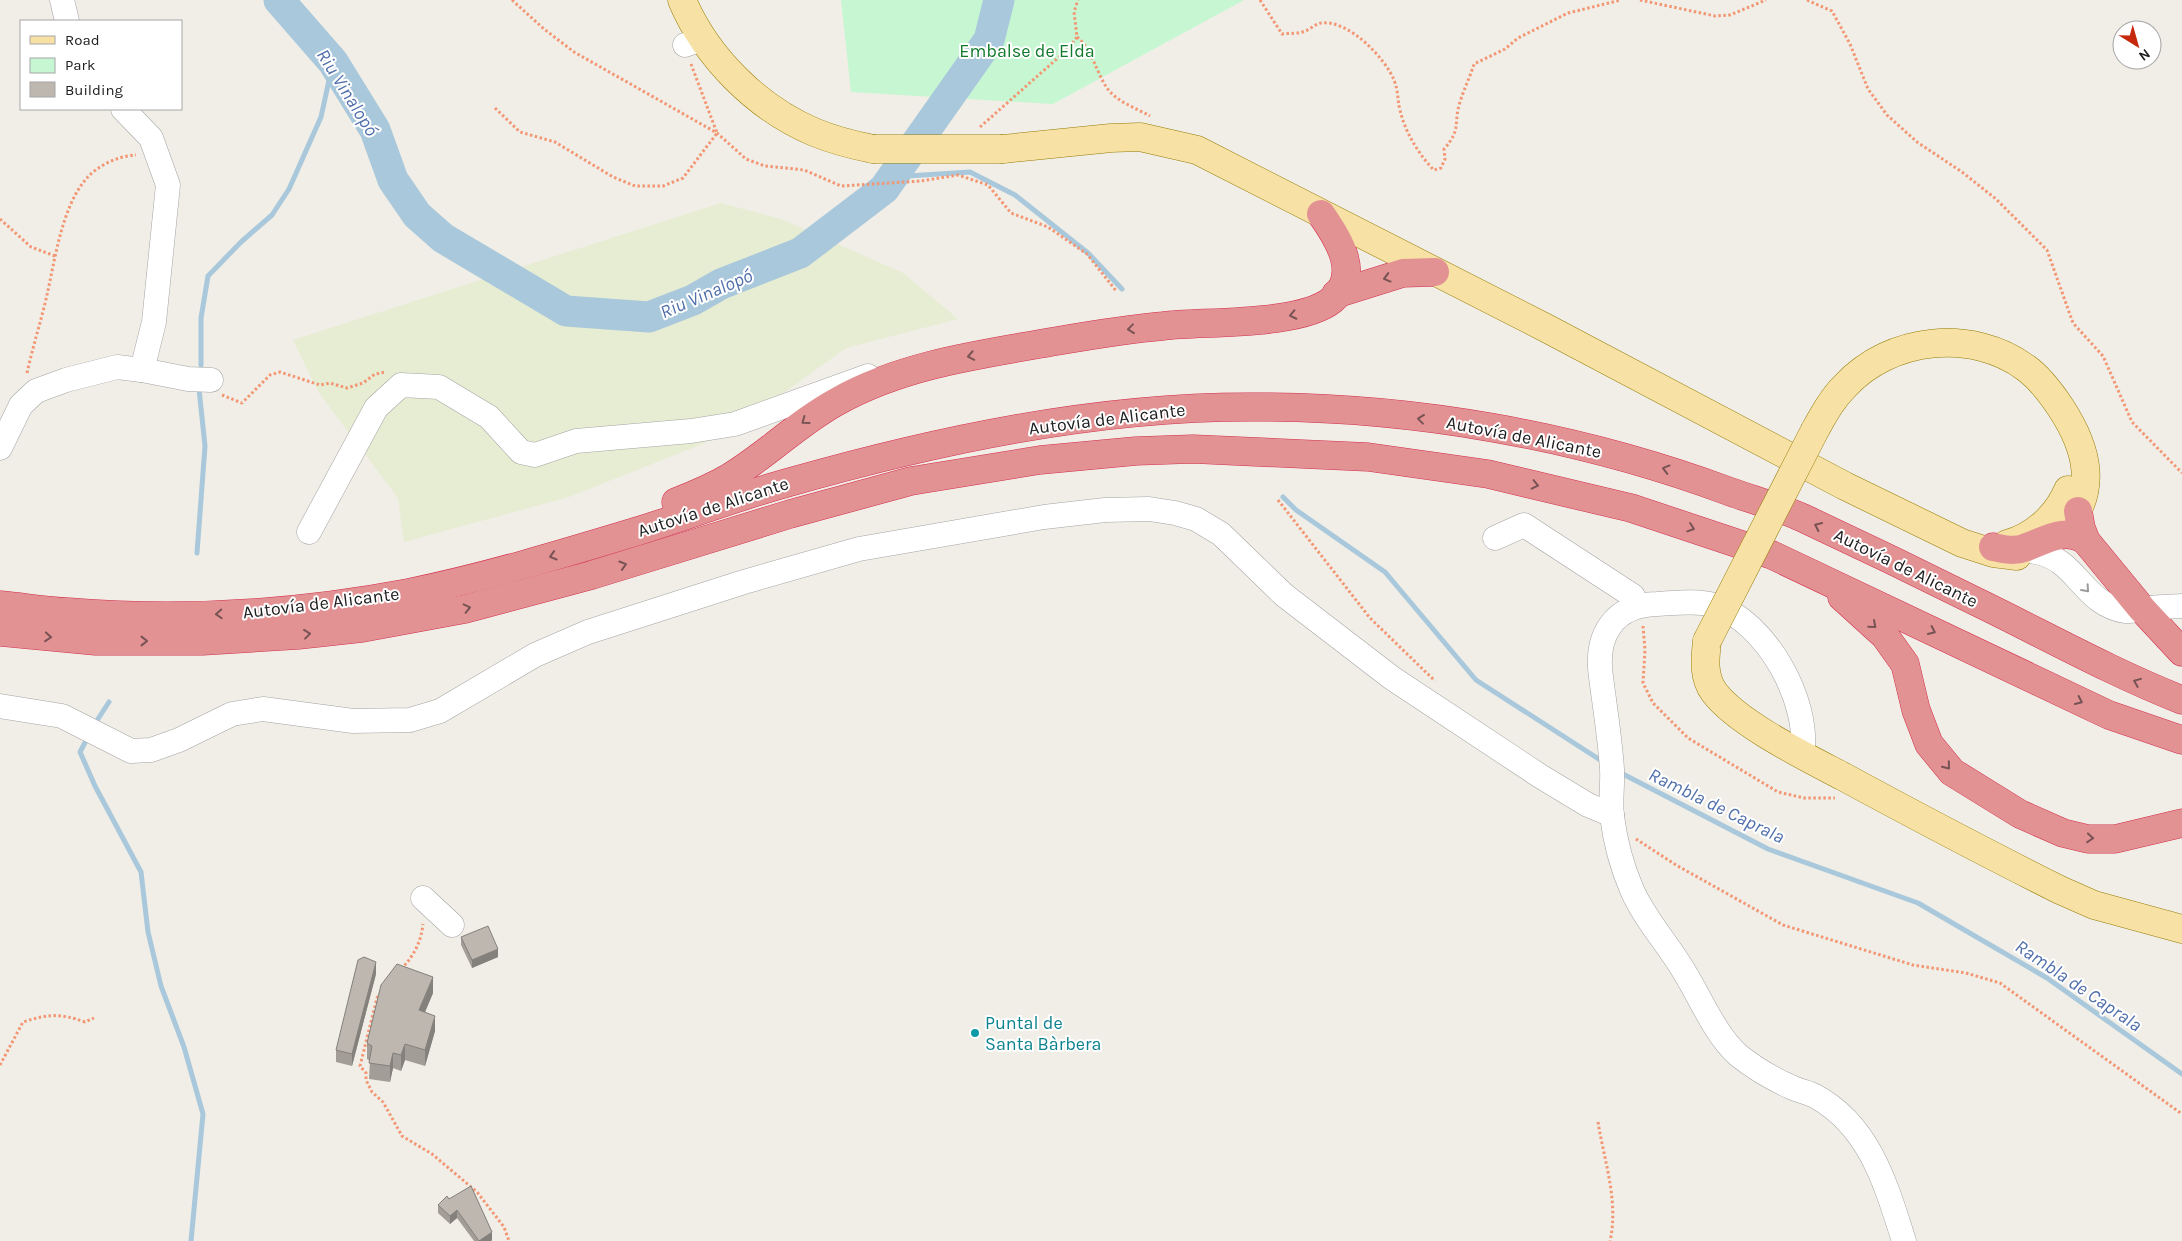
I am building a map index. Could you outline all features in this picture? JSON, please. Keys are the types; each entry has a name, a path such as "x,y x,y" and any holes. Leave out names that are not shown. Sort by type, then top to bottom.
{"highway":[{"path":"600,542 637,516 707,489 730,477 812,416 838,400 869,385 900,374 967,357 1124,330 1283,317 1318,307 1332,300 1343,283 1346,269 1345,256 1336,234 1322,214"},
{"path":"1336,294 1403,273 1435,272"},
{"name":"Autovía de Alicante","path":"0,605 69,612 208,614 294,609 406,593 506,570 787,483 983,435 1174,409 1252,406 1366,412 1492,427 1671,470 1796,515 1975,600 2130,679 2182,700"},
{"name":"Autovía de Alicante","path":"0,632 96,641 202,642 362,628 474,607 592,575 790,514 911,482 1040,460 1136,451 1193,449 1368,457 1488,474 1631,508 1772,555 2109,715 2182,740"},
{"path":"2078,511 2086,541 2142,609 2182,652"},
{"path":"1983,547 2014,550 2060,548 2074,534 2086,541"},
{"path":"1825,580 1885,636 1905,664 1916,710 1930,744 1952,772 2020,814 2063,833 2080,837 2115,839 2182,823"}],"main road":[{"path":"682,0 693,42 780,114 813,132 841,142 873,149 1003,149 1111,138 1140,137 1197,150 1546,328 1776,451 1946,536 1983,547 1993,553 2010,556 2060,548 2078,511 2086,480 2085,460 2076,437 2053,396 2026,368 1993,351 1951,342 1928,343 1907,348 1871,365 1846,384 1829,406 1815,430 1708,641 1704,663 1707,679 1714,692 1729,708 1802,755 2060,890 2094,905 2182,929"},
{"path":"1983,547 2012,542 2040,528 2062,502 2074,472 2076,437"}],"street":[{"path":"62,0 67,20"},
{"path":"124,110 151,138 168,185 154,322 142,370"},
{"path":"0,448 21,405 36,391 66,380 118,367 188,380 211,380"},
{"path":"309,532 376,408 401,385 439,387 489,417 521,452 535,454 576,441 691,432 734,424 867,376 886,373 900,374"},
{"path":"752,418 767,420 771,423 775,443"},
{"path":"2074,472 2076,487 2061,521 2060,548 2091,595 2108,606 2126,612 2182,606"},
{"path":"0,706 62,716 132,751 151,750 180,740 198,728 232,714 263,709 353,721 410,720 440,711 535,655 588,632 744,582 859,549 1044,517 1106,510 1149,509 1196,519 1221,534 1284,595 1384,672 1540,776 1613,820"},
{"path":"1495,538 1524,525 1633,596 1637,604"},
{"path":"1802,755 1805,738 1793,694 1785,674 1757,633 1737,616 1713,605 1637,604 1622,613 1612,624 1602,644 1599,665 1612,770 1613,820 1624,867 1633,893 1683,968 1725,1041 1739,1055 1761,1070 1839,1110 1852,1124 1864,1141 1879,1173 1890,1198 1904,1241"},
{"path":"423,909 452,925"}],"path":[{"path":"512,0 544,29 574,52 717,133 746,159 765,166 804,170 840,186 922,181 958,175 988,185 1011,213 1048,228 1087,254 1117,292"},
{"path":"976,131 1068,49 1077,38 1074,12 1078,0"},
{"path":"1260,0 1282,34 1304,32 1322,23 1338,25 1357,35 1376,54 1394,78 1400,95 1399,110 1419,152 1434,170 1441,168 1445,159 1444,149 1452,140 1457,128 1459,103 1474,64 1505,49 1518,38 1568,13 1621,0"},
{"path":"1640,0 1716,16 1730,15 1766,0"},
{"path":"1808,0 1832,11 1850,44 1868,89 1887,116 1917,142 1962,172 1996,199 2047,250 2073,323 2103,356 2132,422 2182,473"},
{"path":"1077,38 1086,44 1108,90 1123,102 1157,119"},
{"path":"693,42 717,133"},
{"path":"494,108 520,132 555,142 613,177 635,186 662,186 683,178 717,133"},
{"path":"21,405 55,256 73,199 86,179 104,164 127,155 157,153"},
{"path":"958,175 962,166"},
{"path":"0,219 31,248 55,256"},
{"path":"211,380 220,393 231,400 242,402 270,375 280,372 320,385 330,382 346,388 363,384 375,374 391,370 402,378 401,385"},
{"path":"1278,500 1370,618 1440,686"},
{"path":"1637,604 1645,650 1643,683 1653,704 1688,738 1778,792 1804,798 1837,797"},
{"path":"1613,820 1676,864 1784,925 1913,965 1966,973 2000,983 2182,1114"},
{"path":"399,971 410,959 422,936 423,909"},
{"path":"382,990 377,998 360,1066 366,1073 366,1080 372,1092 383,1102 402,1136 432,1154 477,1192 504,1227 509,1241"},
{"path":"0,1065 23,1022 46,1015 67,1016 85,1022 94,1018"},
{"path":"1598,1122 1610,1182 1612,1218 1610,1241"}],"green space":[{"name":"Embalse de Elda","path":"841,0 1244,0 1053,104 851,92"},
{"path":"721,203 781,219 903,273 958,319 846,348 725,435 569,497 404,542 398,498 319,393 293,340"}],"building":[{"path":"488,926 498,949 472,960 461,937"},
{"path":"364,957 376,962 352,1054 336,1050 358,960"},
{"path":"397,964 433,977 419,1010 435,1016 425,1050 405,1044 401,1055 393,1053 390,1066 369,1063 372,1046 367,1043 381,985"},
{"path":"471,1186 492,1232 479,1241 457,1210 450,1216 438,1205 447,1196 449,1199"}],"waterway":[{"name":"Riu Vinalopó","path":"279,0 333,62 375,130 393,180 417,215 443,238 566,311 649,317 693,300 721,284 800,253 884,189 989,40 999,0"},
{"path":"201,365 201,318 208,276 241,242 272,215 289,189 321,117 333,62"},
{"name":"Rambla de Caprala","path":"892,177 970,172 1015,195 1088,253 1122,289"},
{"path":"197,553 205,446 199,389"},
{"name":"Rambla de Caprala","path":"1283,497 1296,510 1385,572 1476,680 1605,763"},
{"path":"94,725 109,702"},
{"path":"88,737 80,752 95,786 141,872 148,932 161,986 184,1047 203,1114 191,1241"},
{"name":"Rambla de Caprala","path":"1619,772 1768,849 1918,903 2047,978 2182,1074"}],"place":[{"name":"Puntal de Santa Bàrbera","path":"975,1033"}]}
